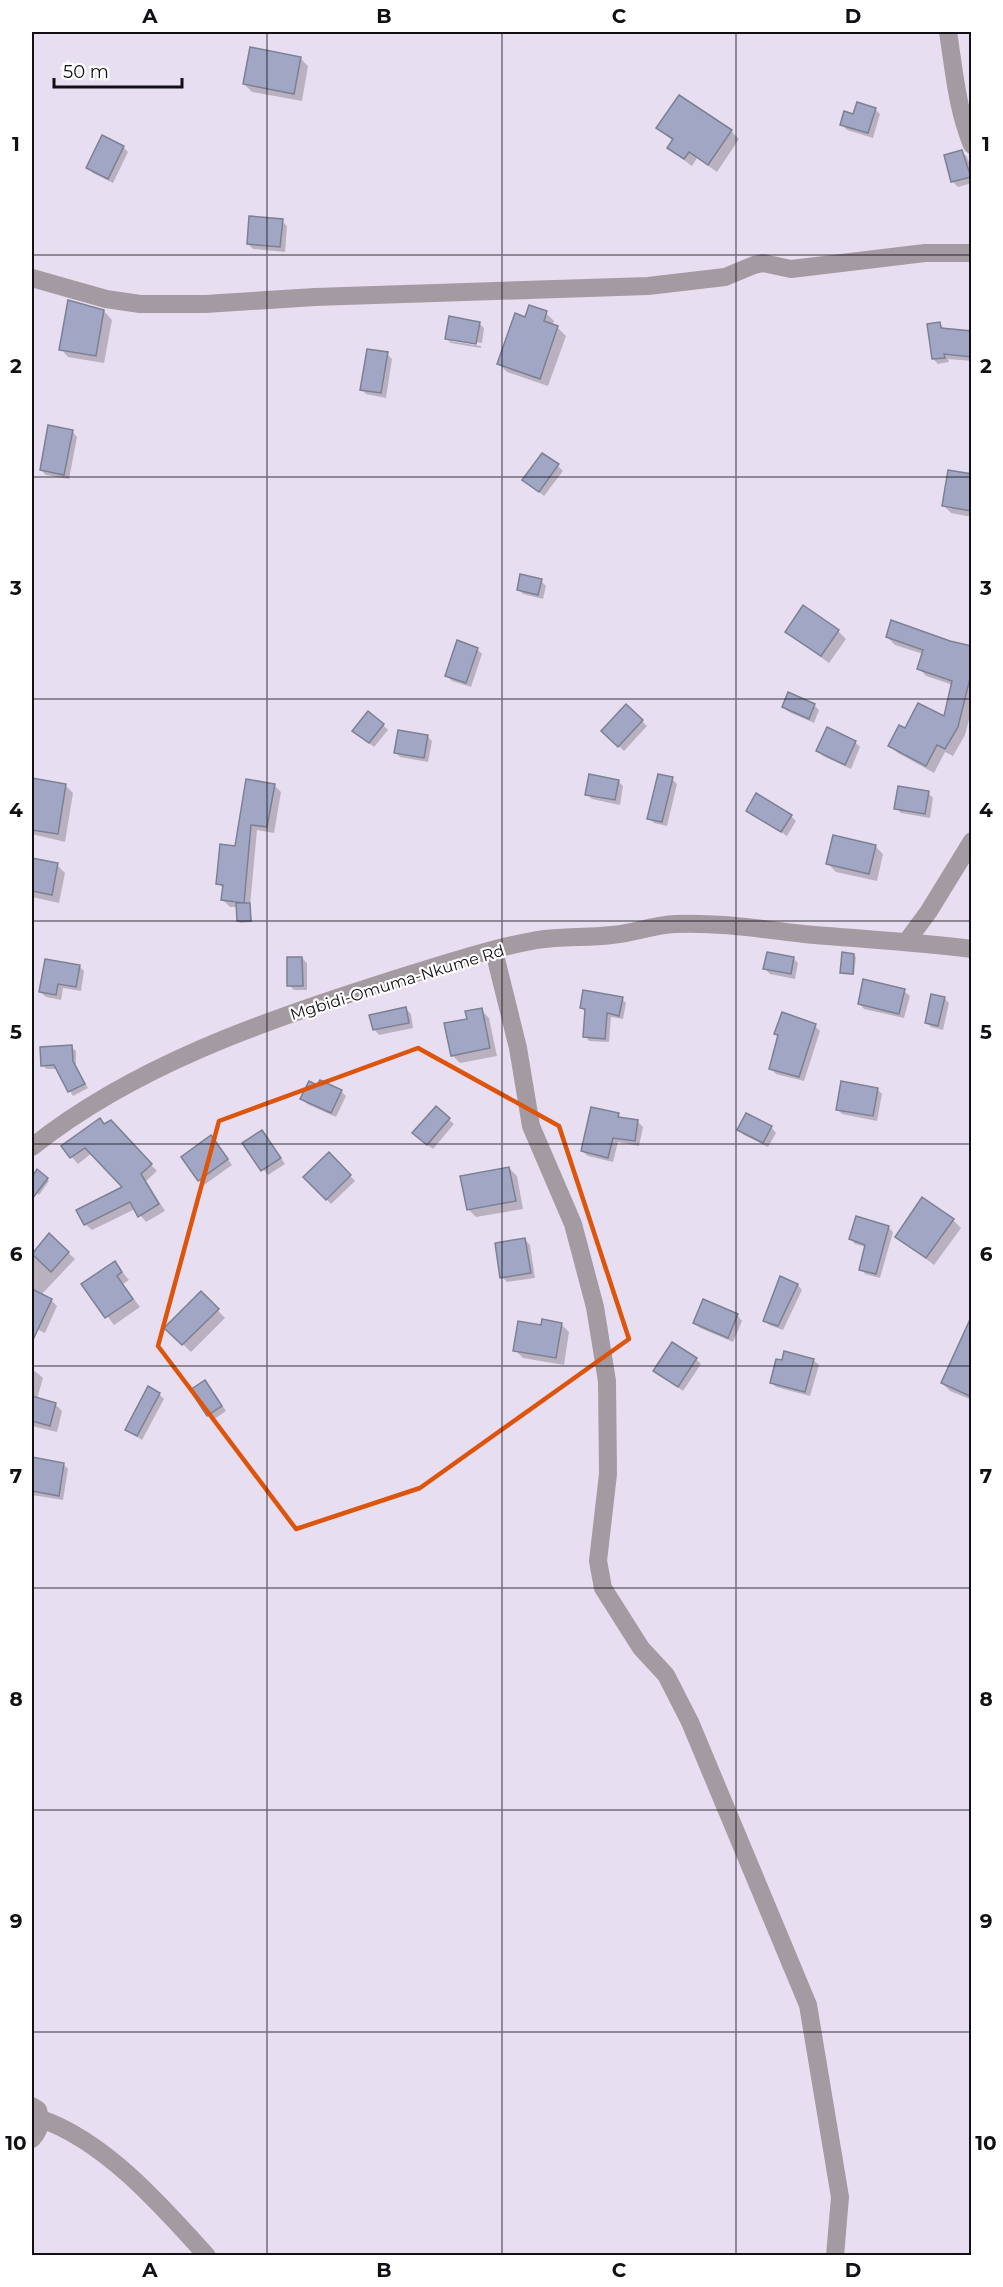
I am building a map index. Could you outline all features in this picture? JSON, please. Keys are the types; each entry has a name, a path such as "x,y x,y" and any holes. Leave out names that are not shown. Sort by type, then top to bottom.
{"street":[{"path":"948,32 965,129 972,145"},
{"path":"32,278 106,299 140,304 205,304 315,297 648,286 725,277 764,263 791,269 925,253 972,253"},
{"path":"907,941 929,911 972,841"},
{"name":"Mgbidi-Omuma-Nkume Rd","path":"32,1148 97,1100 166,1065 262,1025 357,991 462,958 538,940 612,935 674,924 733,925 972,949"},
{"path":"494,951 518,1048 531,1126 573,1224 595,1307 607,1381 608,1474 598,1561 603,1588 640,1648 666,1675 690,1722 808,2005 840,2197 835,2256"},
{"path":"32,2139 40,2129 36,2112"},
{"path":"36,2112 108,2157 169,2213 207,2256"}],"highlighted area":[{"path":"418,1048 559,1126 629,1339 420,1488 296,1529 158,1346 219,1121"}],"building":[{"path":"250,47 301,57 294,94 243,84"},
{"path":"679,95 732,130 708,165 689,152 684,159 667,148 673,139 656,128"},
{"path":"857,102 876,108 868,133 840,125 844,111 853,114"},
{"path":"102,135 124,146 108,179 86,168"},
{"path":"962,150 971,177 951,182 944,155"},
{"path":"249,216 283,219 280,247 247,244"},
{"path":"68,300 104,310 96,356 59,350"},
{"path":"529,305 547,311 544,321 558,326 540,379 497,364 515,313 525,317"},
{"path":"449,316 480,322 476,344 445,339"},
{"path":"940,322 941,328 972,331 972,357 944,354 945,358 932,359 927,324"},
{"path":"367,349 388,352 381,393 360,390"},
{"path":"48,425 73,430 64,475 40,470"},
{"path":"542,453 559,464 539,492 522,480"},
{"path":"948,470 972,474 972,511 942,506"},
{"path":"520,574 542,579 538,595 517,590"},
{"path":"803,605 839,630 821,656 785,632"},
{"path":"891,620 950,641 972,646 972,678 970,678 958,727 945,749 937,745 926,766 888,746 899,725 905,728 918,703 944,716 952,681 917,669 923,650 886,637"},
{"path":"457,640 478,648 466,683 445,676"},
{"path":"788,692 815,704 809,719 782,707"},
{"path":"626,704 643,720 618,747 601,731"},
{"path":"368,711 384,724 369,743 352,731"},
{"path":"827,727 856,741 845,765 816,751"},
{"path":"398,730 428,735 424,758 394,753"},
{"path":"589,774 619,780 615,800 585,795"},
{"path":"658,774 673,777 662,822 647,819"},
{"path":"32,778 66,784 58,834 32,830"},
{"path":"246,779 275,784 267,827 251,825 244,903 221,900 223,885 216,884 220,844 235,846"},
{"path":"898,786 929,791 925,814 894,809"},
{"path":"756,793 792,815 781,832 746,811"},
{"path":"833,835 876,845 869,874 826,864"},
{"path":"32,858 58,863 52,895 32,891"},
{"path":"236,903 250,903 251,921 237,921"},
{"path":"767,952 794,957 791,974 763,969"},
{"path":"842,952 854,954 853,974 840,973"},
{"path":"287,957 302,957 303,986 287,986"},
{"path":"45,959 80,965 76,987 58,984 56,995 39,992"},
{"path":"863,979 905,989 899,1014 858,1004"},
{"path":"583,990 623,997 619,1016 607,1013 605,1039 583,1037 585,1009 580,1008"},
{"path":"931,994 945,997 938,1026 925,1023"},
{"path":"406,1007 409,1023 373,1030 369,1015"},
{"path":"482,1008 490,1048 451,1056 444,1023 467,1019 465,1011"},
{"path":"782,1012 816,1024 799,1077 769,1069 778,1035 774,1034"},
{"path":"72,1045 73,1061 85,1084 68,1092 54,1065 41,1066 40,1047"},
{"path":"320,1080 342,1090 331,1113 300,1099 309,1081 317,1085"},
{"path":"841,1081 878,1088 873,1116 836,1110"},
{"path":"436,1106 450,1118 427,1145 412,1133"},
{"path":"591,1107 619,1113 618,1117 638,1120 635,1141 613,1138 608,1158 581,1151"},
{"path":"746,1113 772,1126 763,1143 737,1130"},
{"path":"100,1118 104,1124 111,1120 152,1164 141,1174 159,1204 138,1217 130,1202 84,1225 76,1210 122,1187 85,1148 70,1158 61,1146"},
{"path":"262,1130 281,1158 261,1171 242,1143"},
{"path":"211,1135 228,1159 198,1181 181,1157"},
{"path":"329,1152 351,1175 326,1200 303,1177"},
{"path":"509,1167 516,1201 467,1210 460,1176"},
{"path":"37,1169 48,1178 32,1199 32,1177"},
{"path":"922,1197 954,1219 926,1258 895,1237"},
{"path":"856,1216 889,1226 876,1274 859,1270 865,1245 849,1239"},
{"path":"49,1233 69,1252 51,1272 32,1254"},
{"path":"525,1238 531,1273 500,1278 495,1243"},
{"path":"115,1261 122,1272 117,1276 133,1299 105,1318 81,1284"},
{"path":"780,1276 798,1284 778,1326 763,1321"},
{"path":"32,1289 52,1299 32,1342"},
{"path":"201,1291 219,1309 182,1345 164,1328"},
{"path":"703,1299 738,1314 728,1338 693,1323"},
{"path":"972,1315 972,1397 941,1383"},
{"path":"542,1319 562,1323 556,1358 513,1351 518,1321 541,1325"},
{"path":"672,1342 697,1358 678,1387 653,1371"},
{"path":"784,1351 814,1359 805,1392 770,1383 776,1359 782,1360"},
{"path":"205,1380 222,1406 207,1416 190,1390"},
{"path":"148,1386 160,1393 137,1436 125,1430"},
{"path":"32,1396 56,1403 50,1426 32,1421"},
{"path":"32,1457 64,1463 59,1496 32,1491"}]}
